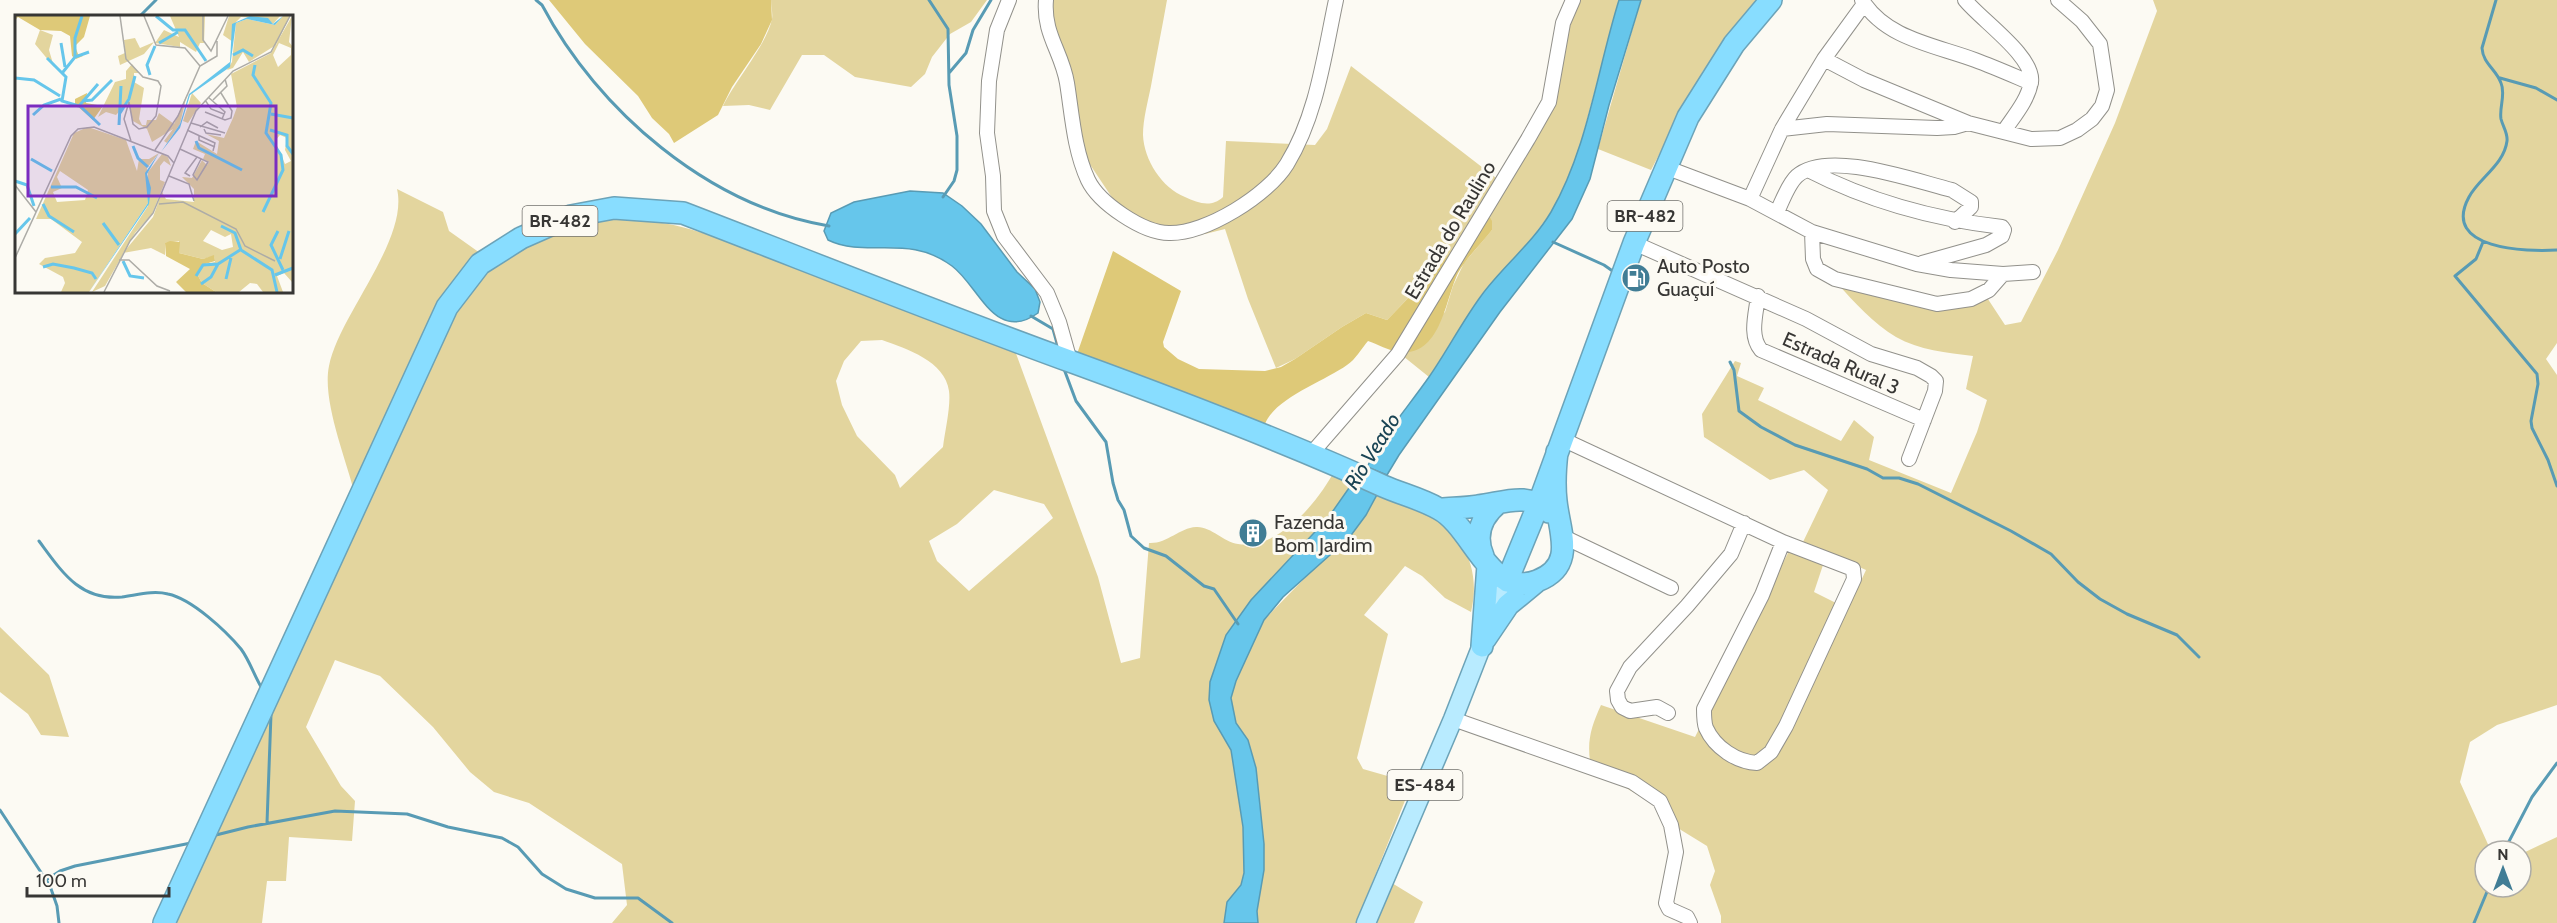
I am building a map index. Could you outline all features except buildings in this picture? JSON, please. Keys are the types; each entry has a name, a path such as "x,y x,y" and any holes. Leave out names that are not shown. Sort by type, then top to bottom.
{"highway":[{"name":"BR-482","path":"1536,582 1548,575 1558,564 1563,551 1563,534 1557,515 1555,490 1557,452 1634,243 1665,167 1693,108 1734,44 1771,0"},
{"name":"BR-482","path":"164,923 447,307 480,264 521,238 571,216 614,208 682,213 1161,394 1335,463 1441,509 1461,528 1493,572 1507,581"},
{"path":"1484,642 1486,562 1478,543 1479,530 1485,515 1557,452"},
{"name":"ES-484","path":"1507,581 1557,452"},
{"name":"BR-482","path":"1441,509 1527,500 1539,503"},
{"path":"1539,503 1554,518 1563,534"},
{"path":"1507,581 1522,584 1536,582"},
{"path":"1484,642 1508,605 1536,582"}],"main road":[{"name":"ES-484","path":"1366,923 1453,720 1507,581"}],"street":[{"path":"1009,0 997,30 989,81 987,133 993,176 994,211 1004,236 1013,250 1047,293 1059,322 1070,361"},
{"path":"1046,0 1046,18 1052,43 1065,75 1075,136 1089,181 1113,209 1149,230 1169,233 1194,229 1231,213 1259,194 1286,166 1303,133 1315,98 1336,0"},
{"name":"Estrada do Raulino","path":"1311,454 1398,354 1528,139 1549,102 1563,23 1573,0"},
{"path":"1965,0 1976,14 2025,60 2031,70 2031,83 2021,106 2004,131"},
{"path":"1824,59 1864,80 1968,123 2031,139 2060,138 2077,130 2092,119 2102,106 2106,90 2100,44 2082,21 2058,0"},
{"path":"1750,199 1782,129 1824,59 1863,2 1884,24 1899,34 1975,60 2031,83"},
{"path":"1782,129 1827,124 1937,128 1968,123"},
{"path":"1777,212 1796,177 1808,170 1845,164 1952,190 1971,202 1971,207 1955,222"},
{"path":"1665,167 1750,199 1812,232 1917,264 1951,270 2003,274 2033,272"},
{"path":"1808,170 1840,187 1876,201 1955,222 2002,227 2004,230 2002,236 1986,244 1917,264"},
{"path":"1812,232 1812,259 1816,268 1835,279 1937,304 1971,299 1989,290 2003,274"},
{"name":"Estrada Rural 3","path":"1634,243 1758,296 1871,354 1917,368 1931,376 1936,381 1935,391 1909,459"},
{"name":"Estrada Rural 3","path":"1758,296 1754,335 1756,344 1761,350 1924,420"},
{"path":"1557,452 1744,523 1783,542 1853,568 1854,579 1786,726 1771,752 1757,763 1743,762 1718,745 1706,728 1704,709 1762,595 1783,542"},
{"path":"1668,714 1657,708 1630,711 1622,708 1617,691 1630,667 1688,606 1731,554 1744,523"},
{"path":"1563,534 1671,588"},
{"path":"1453,720 1632,782 1660,801 1671,825 1676,852 1666,903 1669,909 1688,917 1690,923"}],"shaded area":[{"path":"549,0 771,0 772,20 761,44 732,87 718,115 674,143 669,134 652,118 638,96 585,44"},
{"path":"771,0 987,0 971,22 950,34 932,57 925,74 911,87 855,77 824,55 802,55 770,110 749,105 723,106 769,29 772,17"},
{"path":"1039,0 1167,0 1145,116 1144,144 1156,172 1169,187 1200,203 1209,203 1223,197 1226,141 1315,145 1327,129 1351,66 1500,181 1544,113 1571,14 1577,0 1619,0 1578,153 1566,185 1549,215 1527,244 1481,295 1429,377 1398,352 1445,312 1453,286 1464,263 1492,230 1484,207 1440,265 1387,320 1366,313 1295,359 1276,368 1248,299 1225,229 1205,234 1183,235 1125,217 1083,154 1055,52 1039,13"},
{"path":"1641,0 1757,0 1703,71 1651,170 1598,149"},
{"path":"2153,0 2557,0 2557,343 2546,359 2557,375 2557,705 2497,725 2470,742 2460,782 2486,839 2473,839 2473,899 2533,899 2533,848 2557,837 2557,923 1721,923 1721,916 1710,885 1715,871 1707,846 1668,822 1665,811 1616,782 1590,761 1590,739 1598,712 1601,705 1695,737 1789,551 1823,565 1814,592 1848,609 1866,570 1803,542 1828,490 1804,470 1770,480 1704,437 1702,414 1735,361 1741,363 1737,376 1764,388 1758,400 1841,441 1854,420 1874,437 1869,460 1951,493 1977,432 1987,400 1966,389 1973,356 1924,348 1896,337 1872,319 1837,283 1921,301 1982,290 2005,325 2021,322 2058,250 2115,123 2157,11"},
{"path":"397,189 443,212 449,231 480,253 442,306 410,360 354,491 331,411 329,366 335,346 393,231 398,209"},
{"path":"1484,207 1492,221 1492,230 1458,273 1439,324 1433,336 1424,346 1413,351 1399,352 1368,341 1350,363 1290,398 1270,415 1265,424 1077,354 1113,251 1181,291 1163,342 1164,347 1178,359 1199,369 1265,371 1281,367 1295,359 1366,313 1387,320 1440,265"},
{"path":"617,218 665,223 712,236 1014,348 1098,577 1121,663 1140,658 1149,543 1162,541 1190,528 1201,527 1233,543 1253,544 1282,532 1296,521 1328,483 1335,470 1356,478 1328,518 1251,600 1220,732 1231,750 1243,827 1244,873 1241,885 1227,902 1224,923 612,923 627,905 622,864 529,803 494,792 470,772 433,727 380,676 335,660 306,727 341,786 355,801 352,841 289,837 286,881 267,881 262,923 172,923 435,350 461,304 479,279 509,255 526,245 561,231","holes":["882,340 913,352 933,364 946,381 949,391 949,411 943,447 900,488 895,475 857,436 842,405 836,381 844,361 861,341","994,490 1044,504 1053,518 969,591 937,561 929,541 957,524"]},
{"path":"1380,489 1424,506 1437,516 1458,539 1466,552 1474,580 1471,612 1445,598 1422,576 1405,566 1364,615 1388,634 1357,758 1363,769 1412,783 1356,923 1258,923 1257,911 1264,870 1264,844 1256,768 1248,740 1236,723 1231,698 1236,680 1264,620 1366,515"},
{"path":"0,627 49,675 69,737 41,735 28,714 0,692"},
{"path":"1387,880 1423,902 1414,923 1370,923"}],"water":[{"path":"1619,0 1641,0 1609,105 1590,179 1572,219 1500,312 1387,475 1367,467 1436,367 1481,296 1535,235 1551,212 1564,187 1583,135"},
{"path":"910,191 943,193 962,206 981,224 1017,272 1035,289 1040,302 1038,313 1023,321 1010,322 999,317 989,309 962,275 936,256 904,248 858,247 828,240 824,231 831,213 854,202"},
{"path":"1356,478 1380,489 1366,515 1349,538 1283,597 1264,620 1236,681 1231,698 1236,723 1248,740 1256,768 1264,844 1264,870 1257,911 1258,923 1224,923 1227,902 1241,885 1244,873 1243,827 1231,750 1214,721 1209,700 1210,682 1226,635 1251,600 1328,518"}],"waterway":[{"path":"141,15 156,0"},
{"path":"536,0 542,5 565,44 594,81 626,116 661,148 700,175 741,198 785,215 829,226"},
{"path":"929,0 948,29 949,85 957,136 957,170 954,181 943,197"},
{"path":"949,73 966,53 973,30 991,0"},
{"path":"2496,0 2482,48 2485,58 2499,78 2502,87 2501,119 2507,141 2501,157 2469,197 2463,215 2466,228 2476,238 2491,244 2527,250 2557,250"},
{"path":"2500,78 2536,88 2557,100"},
{"path":"1553,242 1604,265 1614,272"},
{"path":"2483,242 2476,259 2455,276 2537,374 2538,384 2531,421 2532,428 2548,460 2557,486"},
{"path":"1031,316 1053,329 1058,347"},
{"path":"1730,362 1734,370 1739,411 1761,427 1795,445 1867,469 1883,478 1899,478 1918,484 2011,531 2051,554 2078,582 2100,599 2127,614 2177,635 2199,657"},
{"path":"1064,369 1076,401 1106,442 1113,483 1131,536 1144,548 1166,556 1204,586 1214,589 1238,624"},
{"path":"39,541 64,573 83,589 107,597 157,592 177,597 198,609 218,625 241,649 263,690"},
{"path":"267,823 271,714"},
{"path":"2510,839 2532,797 2557,763"},
{"path":"0,810 50,886 57,906 59,923"},
{"path":"216,835 335,811 407,814 448,827 502,838 518,847 542,874 566,889 595,898 638,898 672,923"},
{"path":"46,880 60,871 75,866 191,843"},
{"path":"2474,923 2484,899"}],"place":[{"name":"Auto Posto Guaçuí","path":"1636,278"},
{"name":"Fazenda Bom Jardim","path":"1253,533"}],"water label":[{"name":"Rio Veado","path":"1372,451"}]}
